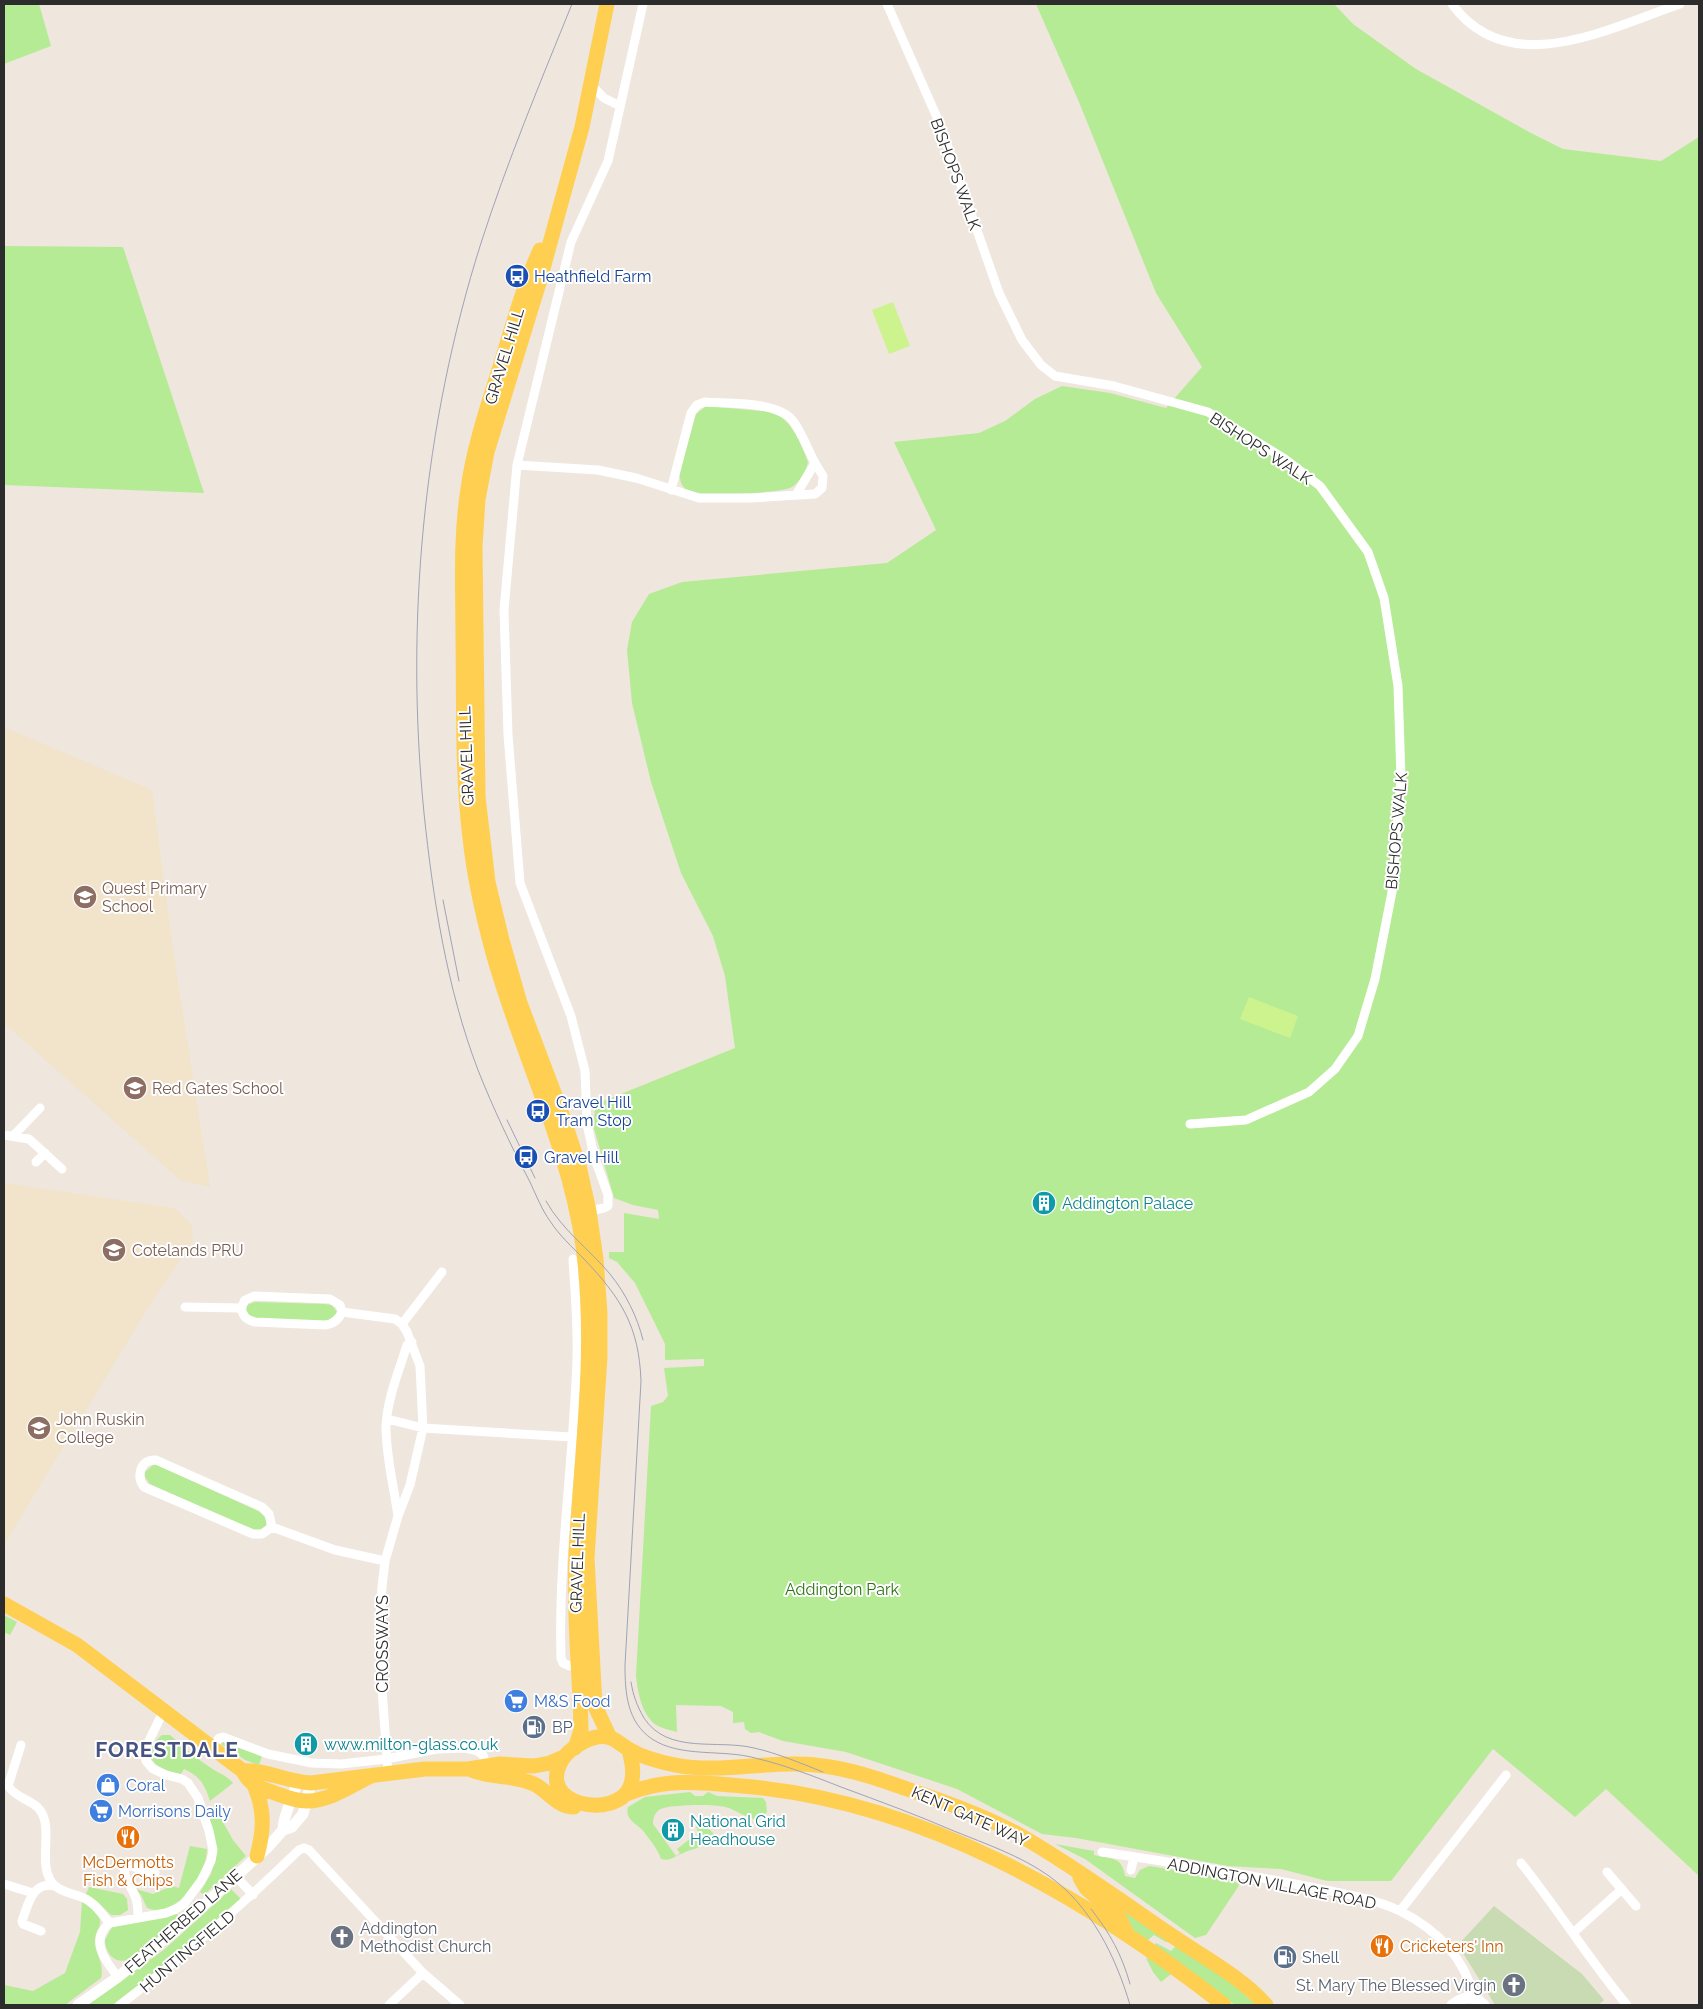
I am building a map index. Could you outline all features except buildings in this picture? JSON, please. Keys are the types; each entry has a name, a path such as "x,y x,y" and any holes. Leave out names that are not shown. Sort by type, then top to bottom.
{"main road":[{"name":"GRAVEL HILL","path":"607,4 582,127 539,282 487,452 479,491 475,546 476,766 483,854 500,932 530,1033 572,1142 589,1211 596,1259 600,1356 587,1558 595,1706 601,1723 609,1736"},
{"name":"GRAVEL HILL","path":"559,210 530,272 490,398 472,464 463,540 465,769 469,836 481,903 507,1001 567,1166 581,1237 582,1300 589,1358 576,1558 574,1666 581,1730 569,1752"},
{"path":"4,1604 77,1645 243,1770 247,1779 254,1785 300,1800 327,1797 371,1776 387,1766 425,1769 468,1769 486,1765 534,1766 550,1763 596,1737 609,1736 629,1750 633,1772 626,1794 606,1803 569,1807 562,1805 544,1791 524,1780 480,1774 468,1769"},
{"name":"KENT GATE WAY","path":"629,1750 651,1759 695,1768 716,1769 800,1763 846,1769 878,1778 950,1804 1021,1836 1073,1868 1233,1976 1266,2005"},
{"path":"569,1752 557,1772 558,1783 561,1790 572,1800 590,1805"},
{"path":"243,1770 252,1770 304,1783 371,1776"},
{"name":"KENT GATE WAY","path":"626,1794 660,1783 704,1782 785,1790 903,1821 952,1840 1037,1880 1153,1951 1224,2005"},
{"path":"254,1785 263,1816 263,1831 257,1856"},
{"path":"1073,1868 1086,1888 1119,1917 1127,1934"}],"street":[{"path":"589,1211 608,1206 608,1195 594,1156 587,1124 585,1071 571,1016 520,883 508,735 504,610 517,465 571,242 608,160 642,4"},
{"name":"BISHOPS WALK","path":"887,4 939,122 999,293 1022,340 1041,365 1055,376 1114,386 1208,412 1284,459 1320,486 1368,552 1384,598 1398,686 1402,778 1392,892 1375,979 1358,1036 1336,1070 1309,1092 1246,1120 1190,1124"},
{"path":"1452,4 1460,14 1491,37 1542,46 1569,42 1680,4"},
{"path":"591,85 604,98 620,106"},
{"path":"517,465 598,470 636,478 671,490 699,498 750,498 815,494 822,488 823,476 793,422 785,413 774,408 705,402 697,405 691,413 671,490"},
{"path":"796,494 815,463"},
{"path":"8,1135 40,1108"},
{"path":"8,1135 29,1140 62,1169"},
{"path":"36,1162 45,1153"},
{"name":"GRAVEL HILL","path":"573,1259 582,1300 560,1624 561,1658 563,1663 574,1666"},
{"path":"342,1312 361,1313 395,1320 402,1324 442,1272"},
{"path":"264,1296 330,1299 340,1305 342,1312 340,1318 326,1325 255,1322 246,1318 241,1308 242,1303 250,1297 264,1296"},
{"path":"185,1307 241,1308"},
{"name":"CROSSWAYS","path":"387,1766 382,1706 380,1614 385,1561 398,1516 410,1485 423,1428 420,1366 412,1342 402,1324"},
{"name":"CROSSWAYS","path":"398,1516 386,1430 393,1390 407,1344 412,1342"},
{"path":"387,1419 423,1428 572,1437"},
{"path":"156,1460 262,1507 269,1514 272,1527 262,1534 253,1534 144,1487 139,1477 141,1468 146,1462 156,1460"},
{"path":"272,1527 335,1550 385,1561"},
{"path":"118,1977 101,1950 99,1940 103,1929 110,1924 166,1913 184,1904 207,1871 212,1856 209,1831 198,1798 188,1783 182,1779 166,1776 153,1769 146,1761 146,1749 164,1710"},
{"path":"213,1747 223,1737 268,1754 312,1762 387,1766 437,1749 465,1748 477,1751 483,1755 486,1765"},
{"path":"20,1745 8,1786 19,1797 34,1803 42,1813 46,1828 46,1867 48,1877 55,1886"},
{"path":"1400,1911 1506,1775"},
{"name":"FEATHERBED LANE","path":"78,2005 118,1977 184,1923 283,1830 292,1827 300,1818 300,1800 304,1783"},
{"name":"HUNTINGFIELD","path":"120,2005 175,1963 253,1895 299,1850 304,1848 309,1850 423,1973 460,2005"},
{"name":"ADDINGTON VILLAGE ROAD","path":"1102,1852 1326,1890 1375,1902 1400,1911 1428,1928 1451,1949 1471,1984 1474,1998"},
{"path":"1131,1870 1134,1857"},
{"path":"1521,1863 1549,1898 1602,1974 1628,2005"},
{"path":"138,1917 136,1897 127,1882 124,1871 125,1864 156,1872"},
{"path":"1608,1872 1636,1906"},
{"path":"235,1875 253,1895"},
{"path":"4,1884 33,1893"},
{"path":"42,1931 22,1924 22,1921 33,1893 43,1886 55,1886 87,1900 110,1924"},
{"path":"1573,1933 1622,1889"},
{"path":"389,2005 423,1973"},
{"path":"1452,2005 1466,1998 1474,1998 1484,2005"}],"shaded area":[{"path":"4,727 152,790 173,949 210,1187 180,1180 4,1023"},
{"name":"John Ruskin College","path":"4,1183 174,1208 192,1225 193,1240 146,1311 4,1545"}],"green space":[{"path":"4,4 39,4 51,46 4,64"},
{"name":"Addington Park","path":"1036,4 1334,4 1353,24 1416,69 1563,149 1661,161 1699,137 1699,1876 1606,1789 1575,1817 1493,1749 1391,1881 1327,1881 1281,1869 1228,1866 1076,1838 1042,1834 957,1789 846,1752 783,1741 759,1732 751,1733 745,1729 744,1722 733,1723 733,1712 721,1706 676,1705 677,1732 660,1727 653,1722 648,1717 642,1704 636,1676 651,1406 663,1402 668,1396 664,1368 704,1366 704,1359 665,1360 665,1344 635,1283 617,1262 609,1258 609,1252 624,1252 624,1213 659,1219 658,1210 633,1205 614,1198 593,1125 596,1104 735,1048 725,976 713,936 681,873 651,782 632,703 627,650 632,622 649,594 682,582 887,563 936,530 894,442 979,433 1005,421 1035,399 1062,386 1110,393 1166,408 1202,367 1156,293 1079,102"},
{"path":"4,246 123,247 204,493 4,485"},
{"path":"893,302 910,346 889,354 872,310"},
{"path":"706,406 773,412 780,416 795,433 808,462 800,479 792,487 764,492 704,494 685,489 679,474 696,414"},
{"path":"1249,997 1298,1016 1290,1038 1240,1019"},
{"path":"255,1302 325,1304 332,1305 337,1312 336,1317 329,1322 254,1318 246,1313 247,1305"},
{"path":"153,1465 157,1465 258,1511 266,1519 265,1527 263,1530 253,1530 150,1484 145,1477 145,1472"},
{"path":"4,1615 17,1622 10,1635 4,1632"},
{"path":"162,1735 170,1735 202,1762 233,1783 210,1801 204,1786 194,1775 184,1769 181,1774 158,1766 150,1756 150,1750"},
{"path":"224,1742 262,1756 259,1765 245,1760 221,1744"},
{"path":"690,1792 695,1796 703,1796 708,1792 717,1796 763,1798 766,1802 767,1812 762,1817 754,1819 729,1808 719,1806 681,1806 659,1810 654,1817 653,1824 676,1856 680,1853 677,1849 691,1838 696,1837 698,1833 696,1826 698,1824 704,1824 715,1835 709,1836 697,1848 670,1859 661,1859 656,1848 644,1832 630,1819 627,1811 628,1807 645,1797"},
{"path":"214,1806 233,1840 246,1856 204,1895 200,1892 211,1874 217,1852 207,1811"},
{"path":"1055,1844 1094,1851 1094,1855 1115,1860 1121,1865 1125,1876 1135,1878 1140,1870 1149,1866 1225,1878 1240,1884 1206,1935 1195,1938 1085,1859"},
{"path":"190,1846 207,1849 206,1859 196,1882 179,1901 169,1907 158,1910 147,1908 136,1889 153,1894 172,1886 179,1888"},
{"path":"89,1887 123,1894 127,1899 128,1910 120,1915 111,1915 98,1902 86,1894"},
{"path":"231,1889 241,1899 172,1961 112,2005 88,2005 165,1949"},
{"path":"82,1902 96,1912 100,1920 95,1945 102,1967 101,1978 65,2005 4,2005 4,1985 33,1991 65,1973 80,1932"},
{"path":"1114,1903 1170,1941 1166,1942 1154,1935 1148,1940 1127,1927"},
{"path":"1494,1906 1582,1974 1604,2000 1598,2005 1495,2005 1458,1945"},
{"path":"177,1914 179,1918 133,1957 122,1961 114,1958 108,1952 105,1940 112,1927"},
{"path":"1156,1943 1171,1951 1177,1945 1235,1986 1256,2005 1235,2005 1154,1946"},
{"path":"1146,1958 1152,1959 1171,1974 1161,1982"}],"tram line":[{"path":"572,4 524,123 491,213 461,312 445,382 432,453 418,597 419,741 424,813 437,911 458,1008 478,1070 502,1127 544,1212 557,1231 597,1273 618,1300 626,1314 636,1344 641,1381 625,1665 629,1706 637,1724 652,1739 663,1745 689,1751 743,1755 788,1767 926,1819 1027,1862 1064,1888 1089,1917 1109,1951 1130,2005"},
{"path":"443,900 459,981"},
{"path":"507,1120 535,1178"},
{"path":"546,1201 560,1221 602,1265 621,1289 638,1322 643,1340"},
{"path":"631,1682 639,1709 644,1718 654,1730 666,1737 694,1744 754,1748 780,1755 823,1772"},
{"path":"1091,1909 1115,1945 1130,1984"}],"place":[{"name":"Heathfield Farm","path":"517,276"},
{"name":"Quest Primary School","path":"85,897"},
{"name":"Red Gates School","path":"135,1088"},
{"name":"Gravel Hill Tram Stop","path":"538,1111"},
{"name":"Gravel Hill","path":"526,1157"},
{"name":"Addington Palace","path":"1044,1203"},
{"name":"Cotelands PRU","path":"114,1250"},
{"name":"John Ruskin College","path":"39,1428"},
{"name":"M&S Food","path":"516,1701"},
{"name":"BP","path":"534,1727"},
{"name":"www.milton-glass.co.uk","path":"306,1744"},
{"name":"Coral","path":"108,1785"},
{"name":"Morrisons Daily","path":"101,1811"},
{"name":"National Grid Headhouse","path":"673,1830"},
{"name":"McDermotts Fish & Chips","path":"128,1837"},
{"name":"Addington Methodist Church","path":"342,1937"},
{"name":"Cricketers' Inn","path":"1382,1946"},
{"name":"Shell","path":"1285,1957"},
{"name":"St. Mary The Blessed Virgin","path":"1514,1985"}],"district":[{"name":"FORESTDALE","path":"167,1750"}]}
